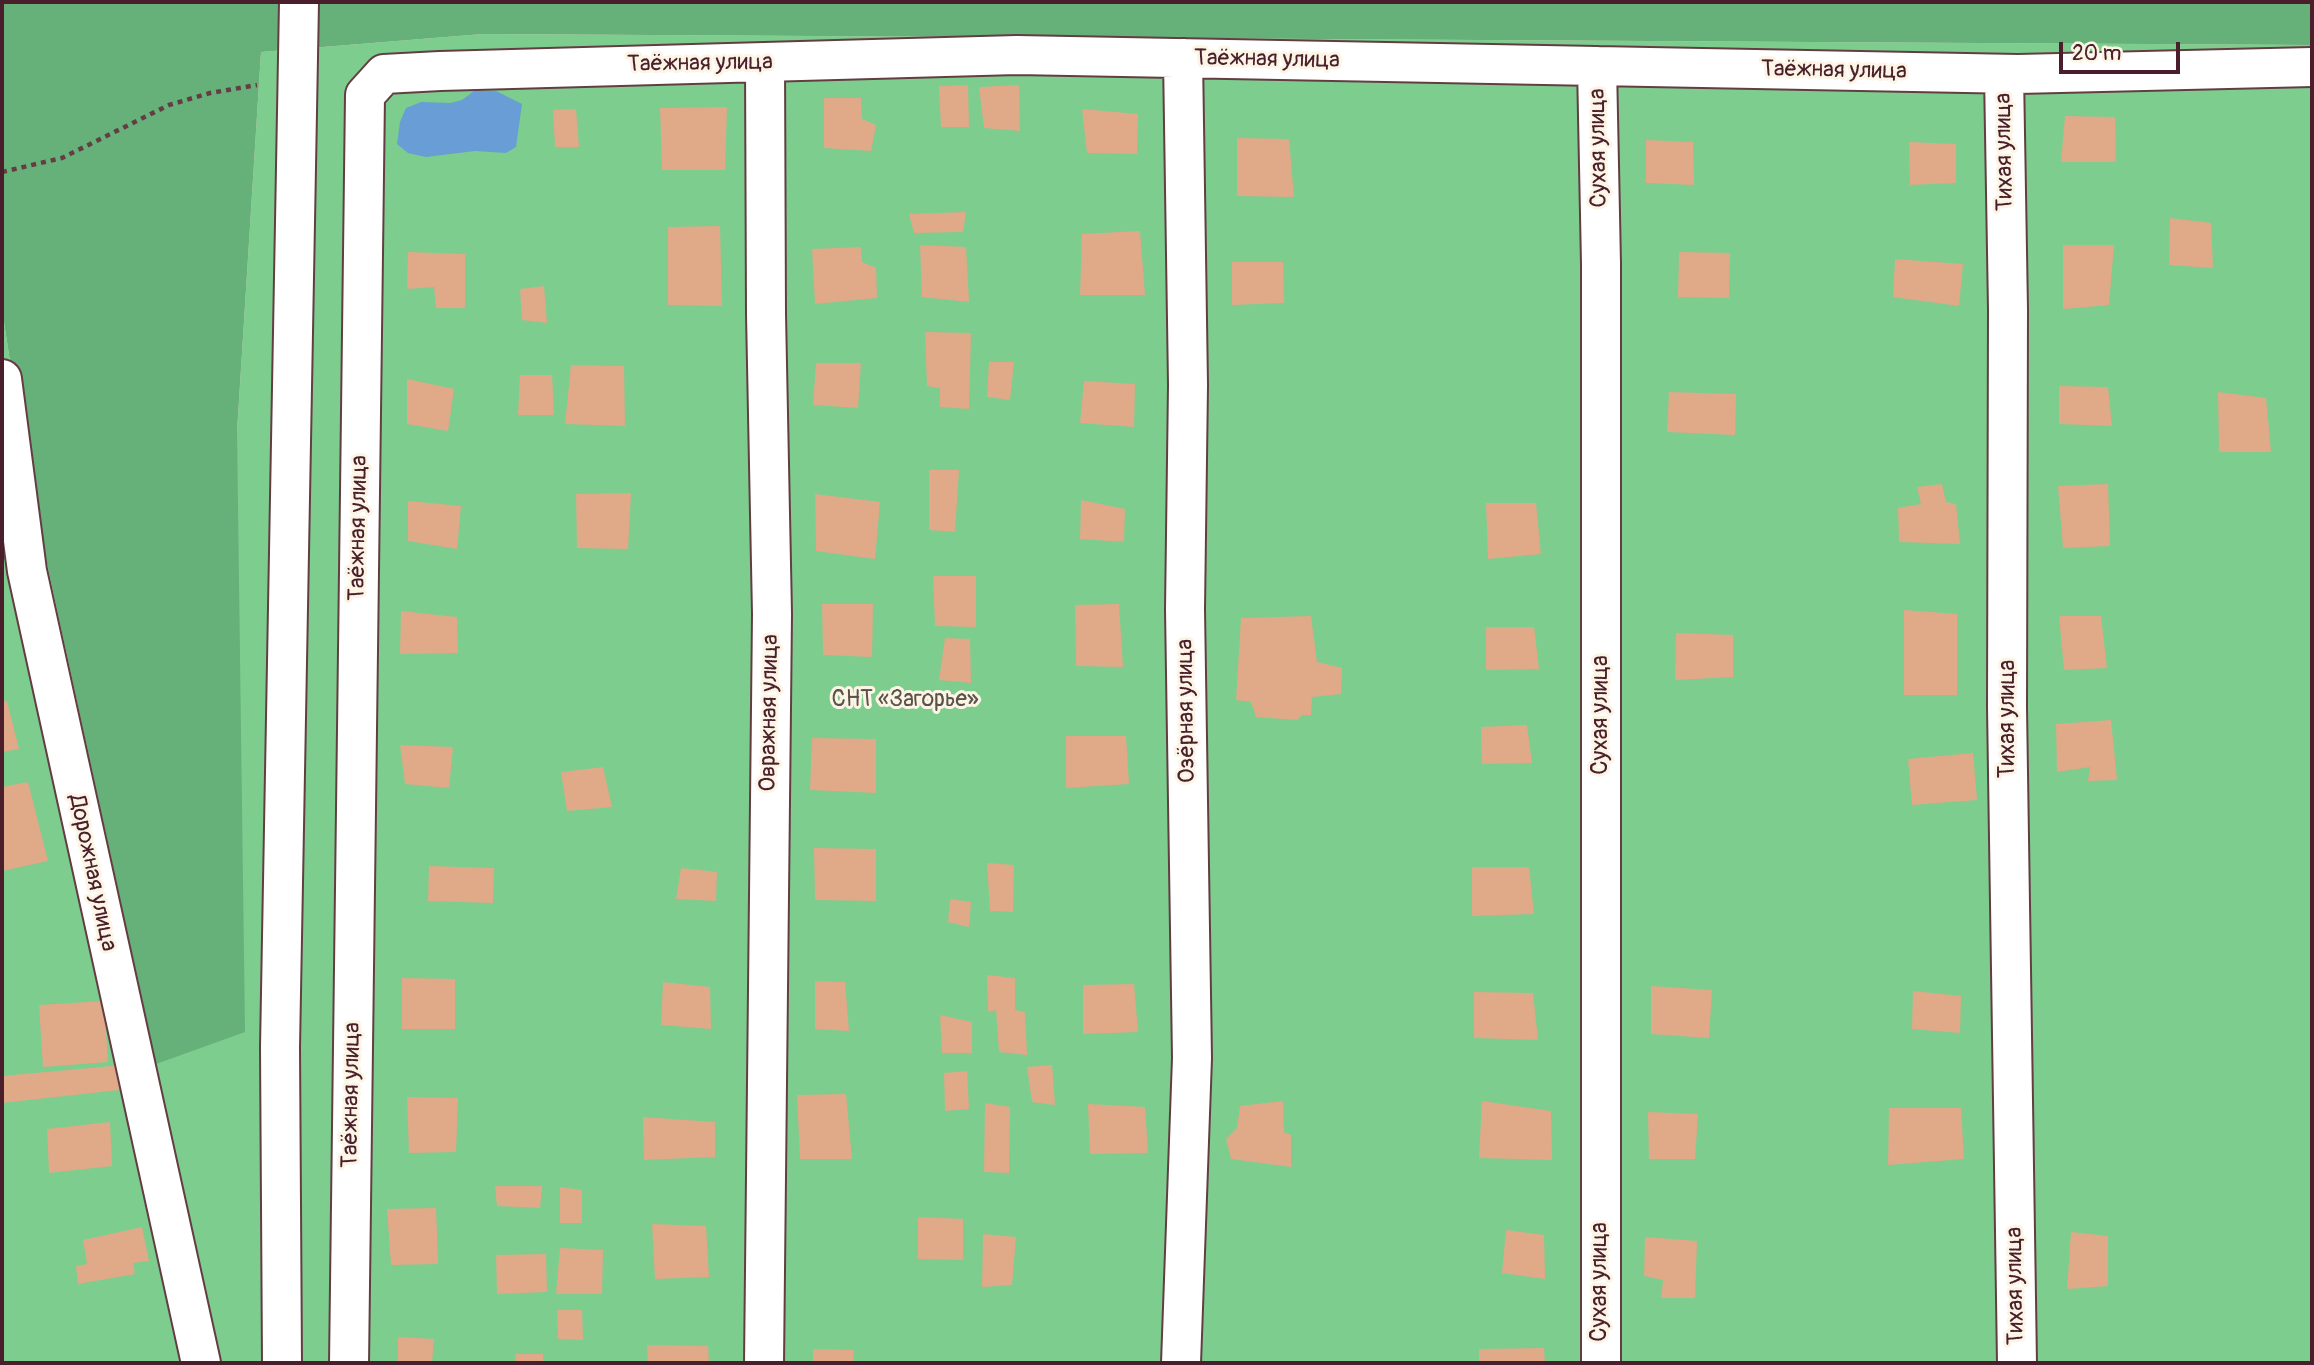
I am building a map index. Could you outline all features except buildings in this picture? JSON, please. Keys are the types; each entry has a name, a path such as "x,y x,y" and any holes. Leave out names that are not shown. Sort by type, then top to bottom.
{"street":[{"path":"282,1363 280,1047 299,2"},
{"name":"Таёжная улица","path":"349,1363 365,95 384,74 1017,55 2004,74 2312,67"},
{"name":"Озёрная улица","path":"1181,1363 1192,1058 1185,608 1188,385 1183,58"},
{"name":"Овражная улица","path":"764,1363 772,614 766,314 765,62"},
{"name":"Сухая улица","path":"1597,66 1601,305 1601,1363"},
{"name":"Тихая улица","path":"2004,74 2008,310 2007,707 2017,1363"},
{"name":"Дорожная улица","path":"2,379 27,571 201,1363"}],"path":[{"path":"2,172 62,158 169,105 210,93 298,77"}],"green space":[{"path":"2,2 2312,2 2312,45 483,34 261,52 237,432 245,1032 156,1064 27,472 2,309"},
{"name":"СНТ «Загорье»","path":"483,34 2312,45 2312,1363 2,1363 2,309 27,472 156,1063 237,432 261,52"}],"water":[{"path":"474,91 496,91 522,104 516,147 506,153 475,151 426,157 408,153 397,144 400,122 406,108 421,102 450,103 462,100"}]}
